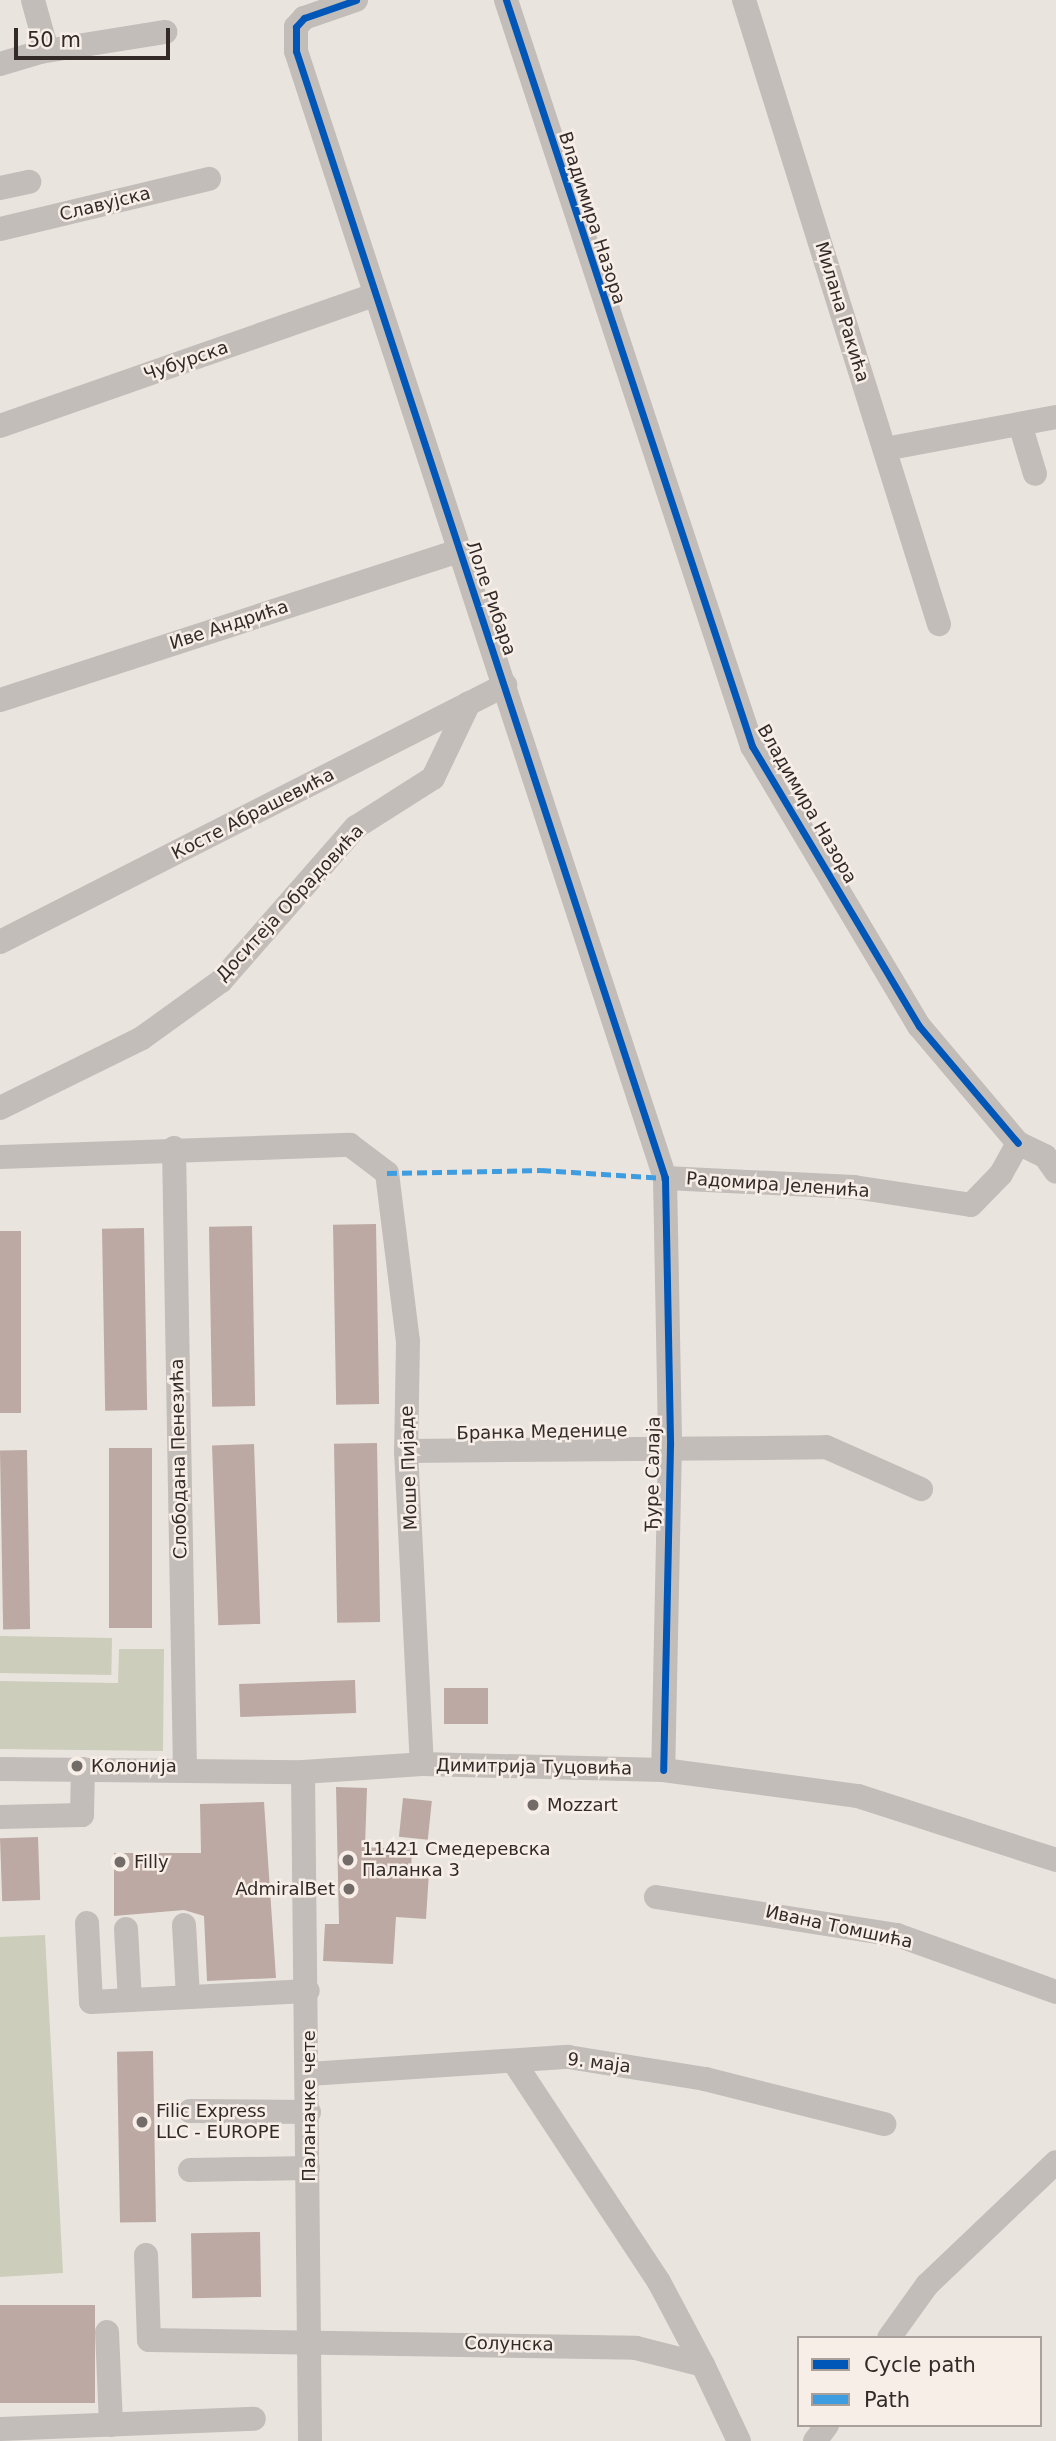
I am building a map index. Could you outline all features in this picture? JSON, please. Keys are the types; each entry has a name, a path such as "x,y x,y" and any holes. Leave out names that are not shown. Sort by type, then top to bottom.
{"street":[{"path":"33,0 44,40 38,55"},
{"name":"Лоле Рибара","path":"356,0 296,27 296,51 372,296 505,685 665,1178"},
{"name":"Владимира Назора","path":"506,0 752,746 919,1026 1018,1143"},
{"name":"Милана Ракића","path":"744,0 939,624"},
{"path":"0,64 165,32"},
{"name":"Славујска","path":"0,229 209,179"},
{"path":"0,188 29,182"},
{"name":"Чубурска","path":"0,426 372,296"},
{"path":"885,449 1056,417"},
{"path":"1020,424 1035,474"},
{"name":"Иве Андрића","path":"0,700 459,551"},
{"name":"Косте Абрашевића","path":"0,942 505,685"},
{"name":"Доситеја Обрадовића","path":"0,1108 142,1038 220,981 356,827 433,778 469,703"},
{"path":"1018,1143 1045,1156 1056,1172"},
{"name":"Радомира Јеленића","path":"665,1178 854,1187 971,1205 1001,1174 1018,1143"},
{"name":"Моше Пијаде","path":"174,1148 351,1145 387,1173 408,1340 407,1451 422,1764"},
{"path":"0,1157 174,1148"},
{"name":"Слободана Пенезића","path":"174,1148 185,1770"},
{"name":"Ђуре Салаја","path":"663,1770 670,1445 665,1178"},
{"name":"Бранка Меденице","path":"407,1451 670,1445 826,1447 921,1489"},
{"name":"Димитрија Туцовића","path":"0,1769 303,1772 422,1764 663,1770 858,1796 1056,1860"},
{"path":"0,1817 82,1815 83,1769"},
{"name":"Паланачке чете","path":"303,1772 313,2339 310,2441"},
{"name":"Ивана Томшића","path":"656,1896 897,1935 1056,1992"},
{"path":"87,1923 91,2002 308,1991"},
{"path":"184,1924 188,1997"},
{"path":"126,1928 130,2000"},
{"name":"9. маја","path":"309,2074 568,2057 645,2069 884,2124"},
{"path":"514,2062 659,2282 739,2441"},
{"path":"190,2111 309,2112"},
{"path":"890,2336 927,2285 1056,2162"},
{"path":"190,2170 308,2168"},
{"name":"Солунска","path":"146,2255 149,2340 313,2339 636,2348 703,2365"},
{"path":"107,2332 111,2425"},
{"path":"0,2429 254,2419"}],"green space":[{"path":"0,1636 112,1638 111,1675 0,1673"},
{"path":"119,1649 164,1649 163,1751 0,1749 0,1681 118,1683"},
{"path":"45,1935 63,2273 0,2277 0,1937"}],"building":[{"path":"376,1224 379,1404 336,1405 333,1225"},
{"path":"252,1226 255,1406 212,1407 209,1227"},
{"path":"144,1228 147,1410 105,1411 102,1229"},
{"path":"0,1231 21,1231 21,1413 0,1413"},
{"path":"377,1443 380,1622 337,1623 334,1444"},
{"path":"254,1444 260,1624 218,1625 212,1445"},
{"path":"109,1448 152,1448 152,1628 109,1628"},
{"path":"0,1450 27,1450 30,1629 3,1629"},
{"path":"355,1680 356,1713 240,1717 239,1684"},
{"path":"444,1688 488,1688 488,1724 444,1724"},
{"path":"336,1787 367,1788 365,1847 412,1850 411,1871 429,1872 426,1919 396,1917 393,1964 323,1961 325,1924 339,1924"},
{"path":"403,1798 432,1801 428,1840 399,1837"},
{"path":"264,1802 276,1978 207,1981 204,1916 184,1910 114,1916 114,1853 201,1853 200,1804"},
{"path":"38,1837 40,1900 2,1901 0,1838"},
{"path":"153,2051 156,2222 120,2223 117,2052"},
{"path":"260,2232 261,2297 192,2298 191,2233"},
{"path":"0,2305 95,2305 95,2403 0,2403"}],"marked path":[{"path":"387,1173 541,1170 665,1178"}],"cycle path":[{"path":"356,0 304,18 296,27 296,51 665,1178 670,1445 663,1770"},
{"path":"506,0 752,746 919,1026 1018,1143"}],"place":[{"name":"Колонија","path":"77,1766"},
{"name":"Mozzart","path":"533,1805"},
{"name":"11421 Смедеревска Паланка 3","path":"348,1860"},
{"name":"Filly","path":"120,1862"},
{"name":"AdmiralBet","path":"349,1889"},
{"name":"Filic Express LLC - EUROPE","path":"142,2122"}]}
